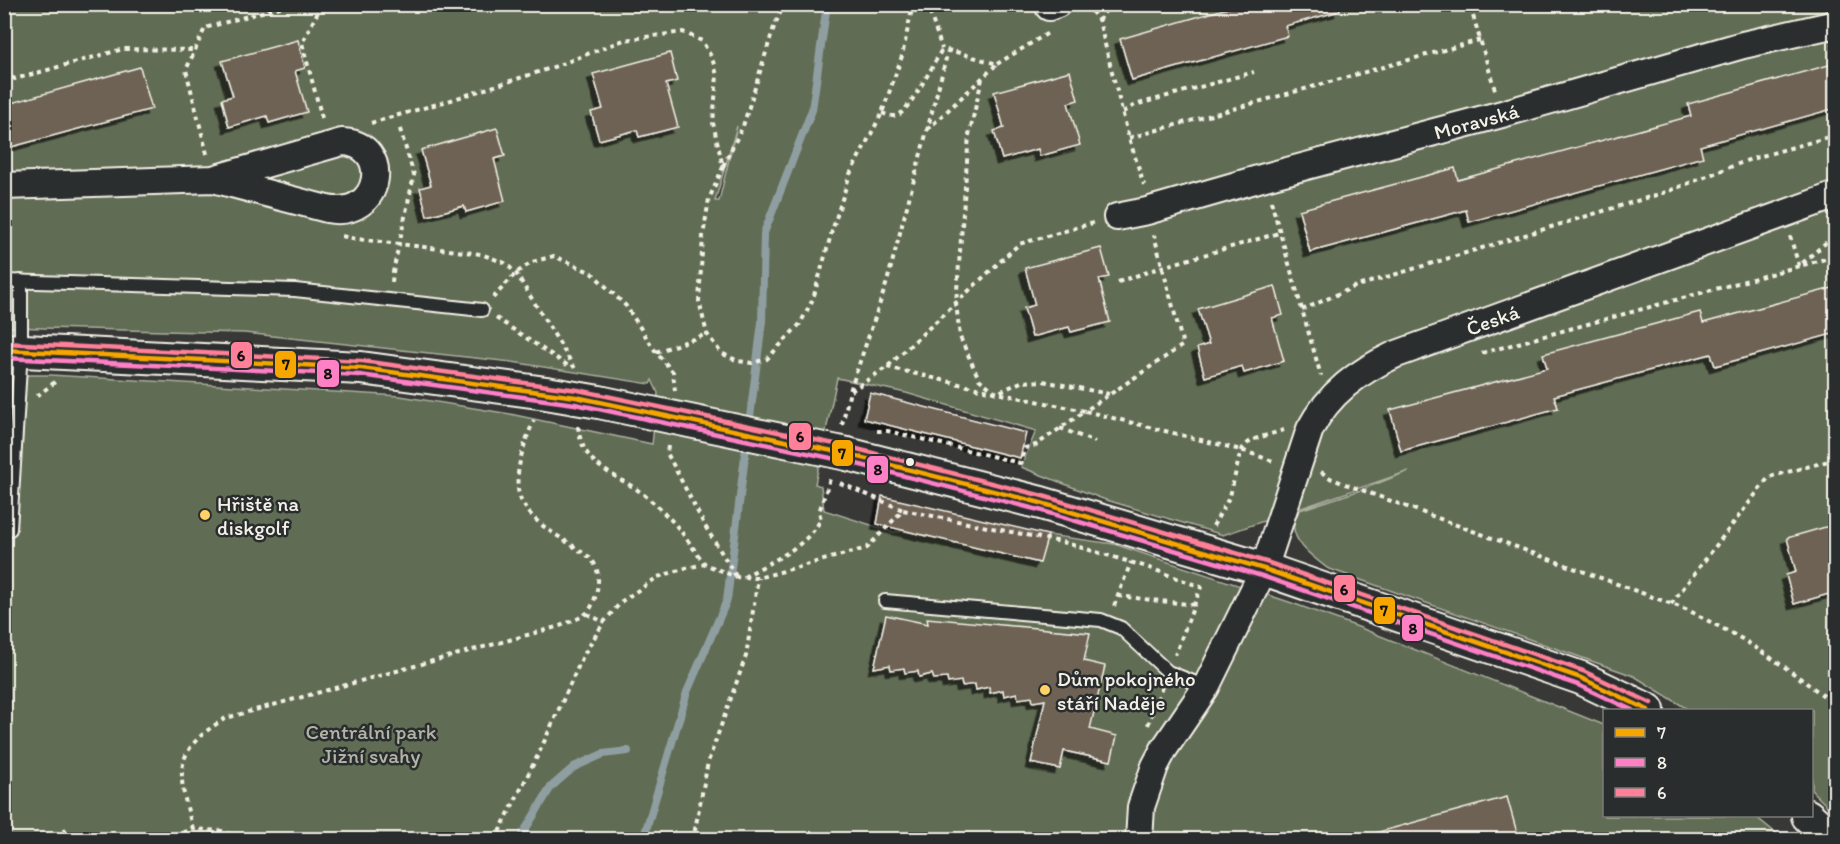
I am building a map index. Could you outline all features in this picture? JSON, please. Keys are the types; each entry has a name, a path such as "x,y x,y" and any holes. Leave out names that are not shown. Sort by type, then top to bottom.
{"street":[{"name":"Moravská","path":"1117,217 1147,211 1502,114 1743,45 1836,24"},
{"path":"4,186 213,179 342,142 359,146 369,154 374,165 375,180 372,190 361,204 340,211 327,210 213,179"},
{"name":"Česká","path":"1139,840 1141,807 1155,766 1206,687 1311,468 1310,429 1322,408 1344,385 1394,355 1836,195"},
{"path":"13,350 361,368 574,398 1050,506 1264,569 1581,678 1644,709"},
{"path":"1809,817 1834,840"}],"lane":[{"path":"4,281 295,290 482,310"},
{"path":"10,530 13,350 21,281"},
{"path":"885,601 1094,619 1121,628 1168,672 1206,687"}],"path":[{"path":"213,179 186,70 194,50 205,28 291,4"},
{"path":"322,4 302,43 329,146"},
{"path":"784,4 774,27 743,126 709,199 703,236 699,301 707,334 722,353 738,361 752,363 767,359 800,324 813,299 850,174 882,114 902,56 913,4"},
{"path":"574,398 579,433 594,463 635,488 670,519 705,564 741,578 791,550 808,537 821,519 819,512 837,458 850,391 887,282 945,50 927,4"},
{"path":"876,430 1020,463 1025,448 1036,445 1183,345 1147,211 1149,209 1146,195 1099,21 1086,4"},
{"path":"1099,21 1106,10 1126,4"},
{"path":"1490,4 1471,9 1502,114"},
{"path":"926,130 1053,13"},
{"path":"364,125 551,68 624,40 682,32 702,41 712,57 717,75 713,123 723,167"},
{"path":"1129,138 1479,40"},
{"path":"4,73 15,80 123,49 194,50"},
{"path":"882,114 892,117 900,114 945,50"},
{"path":"945,50 997,64"},
{"path":"1123,112 1135,105 1254,72"},
{"path":"982,79 969,135 956,303 960,337 969,358 979,379 997,393"},
{"path":"391,300 393,272 414,175 399,126"},
{"path":"1302,310 1354,287 1666,192 1751,159 1836,135"},
{"path":"1265,177 1321,377"},
{"path":"1784,213 1799,266"},
{"path":"850,391 887,367 1019,244 1117,217"},
{"path":"1118,282 1279,233"},
{"path":"1799,266 1836,234"},
{"path":"339,235 481,254 505,263 516,273 577,372 482,310 516,273 532,262 554,256 592,273 626,306 656,352 673,372 674,400"},
{"path":"1481,353 1836,256"},
{"path":"656,352 707,334"},
{"path":"887,367 1085,411 1311,468 1372,495 1688,610 1744,640 1836,705"},
{"path":"997,393 1021,382 1043,381 1109,394"},
{"path":"193,829 183,792 182,764 191,745 206,730 226,718 560,626 587,614 594,601 599,581 597,569 591,559 547,530 530,513 520,498 517,481 526,439 574,398"},
{"path":"1059,428 1095,442"},
{"path":"1212,528 1230,496 1242,450 1251,440 1288,429"},
{"path":"669,442 667,453 705,526 736,577"},
{"path":"837,458 903,510"},
{"path":"1671,604 1769,477 1836,459"},
{"path":"1108,623 1131,562"},
{"path":"495,840 539,753 583,656 604,622 622,601 658,577 705,564"},
{"path":"693,840 708,762 746,656 758,578"},
{"path":"1118,596 1195,605"},
{"path":"587,614 604,622"},
{"path":"64,828 67,840"},
{"path":"157,840 193,829 222,831 244,840"}],"green space":[{"name":"Centrální park Jižní svahy","path":"4,5 1835,5 1835,814 1813,792 1813,709 1687,709 1634,676 1327,568 1310,554 1296,537 1294,523 1300,510 1409,471 1223,535 1103,499 1021,467 1036,431 906,393 837,378 815,484 821,486 824,510 893,532 904,531 1039,563 1048,535 1114,544 1292,603 1603,725 1603,817 1756,817 1783,839 5,839 5,375 50,375 400,396 510,414 652,444 658,393 652,380 650,384 512,362 244,333 5,327","holes":["737,126 719,201 715,201"]}],"building":[{"path":"1242,4 1339,4 1340,11 1285,26 1288,36 1132,80 1120,39"},
{"path":"298,40 305,68 295,71 307,112 269,123 267,116 229,127 222,99 233,96 222,61"},
{"path":"670,53 677,81 666,84 678,127 639,137 637,130 599,140 591,112 603,109 593,74"},
{"path":"1836,63 1836,108 1700,146 1703,157 1469,222 1466,210 1310,252 1299,210 1455,168 1458,180 1691,116 1688,104"},
{"path":"140,67 152,109 4,149 4,105"},
{"path":"1070,71 1078,100 1068,103 1080,145 1040,156 1038,149 1002,159 994,131 1004,128 994,92"},
{"path":"497,128 505,156 494,159 505,201 466,212 464,206 427,216 420,188 431,185 421,150"},
{"path":"1101,248 1109,277 1099,279 1110,322 1071,332 1069,327 1032,337 1024,308 1035,305 1025,268"},
{"path":"1275,286 1283,315 1272,318 1284,361 1244,373 1242,366 1205,377 1197,348 1209,344 1198,309"},
{"path":"1836,287 1836,333 1715,366 1711,354 1554,396 1558,408 1401,451 1390,410 1547,368 1543,354 1700,312 1703,323"},
{"path":"870,393 1026,433 1020,458 864,419"},
{"path":"882,496 1048,535 1040,563 877,524"},
{"path":"1836,524 1836,592 1794,604 1786,575 1796,572 1787,538"},
{"name":"Dům pokojného stáří Naděje","path":"886,615 928,624 927,618 1090,633 1084,661 1105,666 1090,729 1117,736 1111,761 1064,751 1060,769 1031,763 1045,700 1033,702 1032,697 1018,699 1017,693 1004,696 1003,690 990,693 989,687 976,690 975,684 962,686 961,681 948,683 947,678 934,679 932,674 919,677 918,671 905,673 904,668 891,670 890,665 874,668"},
{"path":"1507,797 1519,840 1376,840 1375,833"}],"waterway":[{"path":"749,425 762,322 764,233 812,110 827,4"},
{"path":"643,840 687,692 727,600 747,440"},
{"path":"519,840 551,787 574,767 603,754 628,751"}],"transit line":[{"name":"6","path":"4,343 362,361 578,390 849,447 1043,496 1266,562 1583,671 1651,703"},
{"name":"7","path":"4,350 361,368 576,397 847,454 1041,503 1264,569 1581,678 1646,709"},
{"name":"8","path":"4,358 360,375 575,404 845,461 1039,510 1262,576 1578,685 1630,709"}],"place":[{"name":"Hřiště na diskgolf","path":"205,515"},
{"name":"Dům pokojného stáří Naděje","path":"1045,690"}]}
